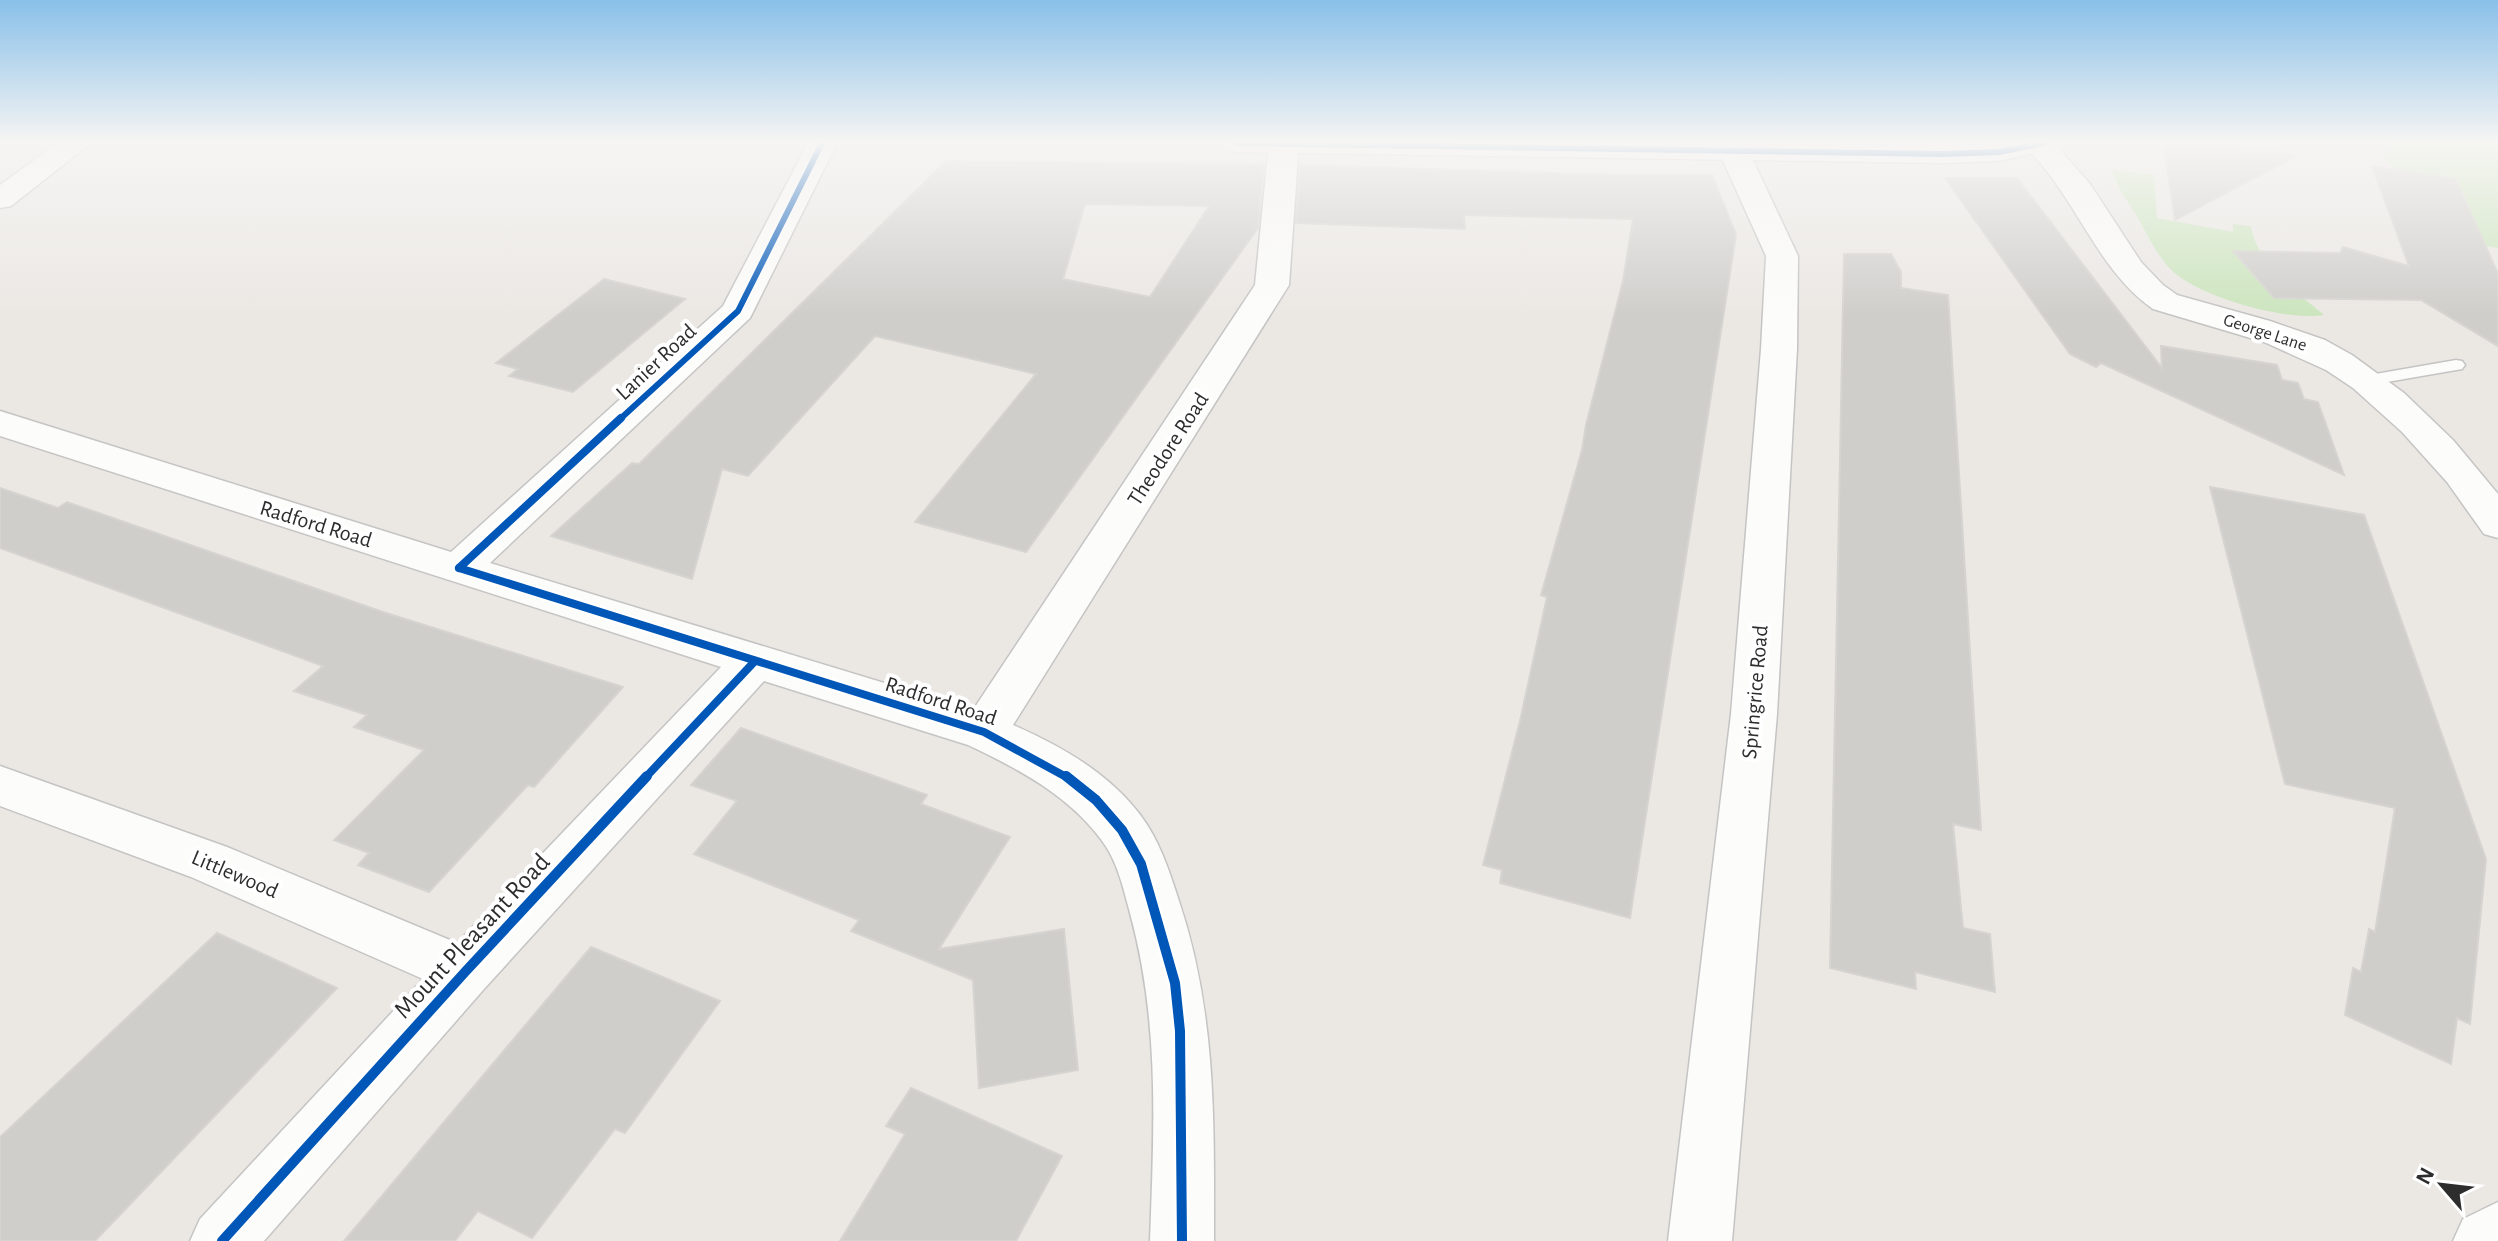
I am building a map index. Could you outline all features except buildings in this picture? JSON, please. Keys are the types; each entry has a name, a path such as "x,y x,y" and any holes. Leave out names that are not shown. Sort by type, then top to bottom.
{"street":[{"name":"Lanier Road","path":"459,568 738,311 793,201"},
{"name":"Theodore Road","path":"984,732 1272,285 1279,201"},
{"name":"Springrice Road","path":"1700,1241 1754,714 1780,318 1782,256 1757,201"},
{"name":"George Lane","path":"2084,201 2132,275 2148,292 2165,302 2313,348 2364,381 2408,419 2468,479 2498,524"},
{"name":"Radford Road","path":"0,423 984,732 1056,769 1096,800 1122,830 1141,864 1165,941 1176,995 1181,1047 1182,1241"},
{"name":"Mount Pleasant Road","path":"222,1241 465,972 755,661"},
{"name":"Littlewood","path":"0,786 209,862 465,972"},
{"path":"2485,1241 2498,1234"}],"lane":[{"path":"2364,381 2456,365"}],"green space":[{"path":"2127,201 2156,201 2157,218 2233,232 2233,224 2251,226 2254,240 2269,264 2324,315 2289,315 2269,311 2227,300 2191,284 2164,262"},
{"path":"2433,201 2498,201 2498,248 2486,246"}],"cycle path":[{"path":"459,568 738,311 793,201"},
{"path":"459,568 984,732 1056,769 1096,800 1122,830 1141,864 1175,983 1180,1031 1182,1241"},
{"path":"222,1241 465,972 755,661"}]}
